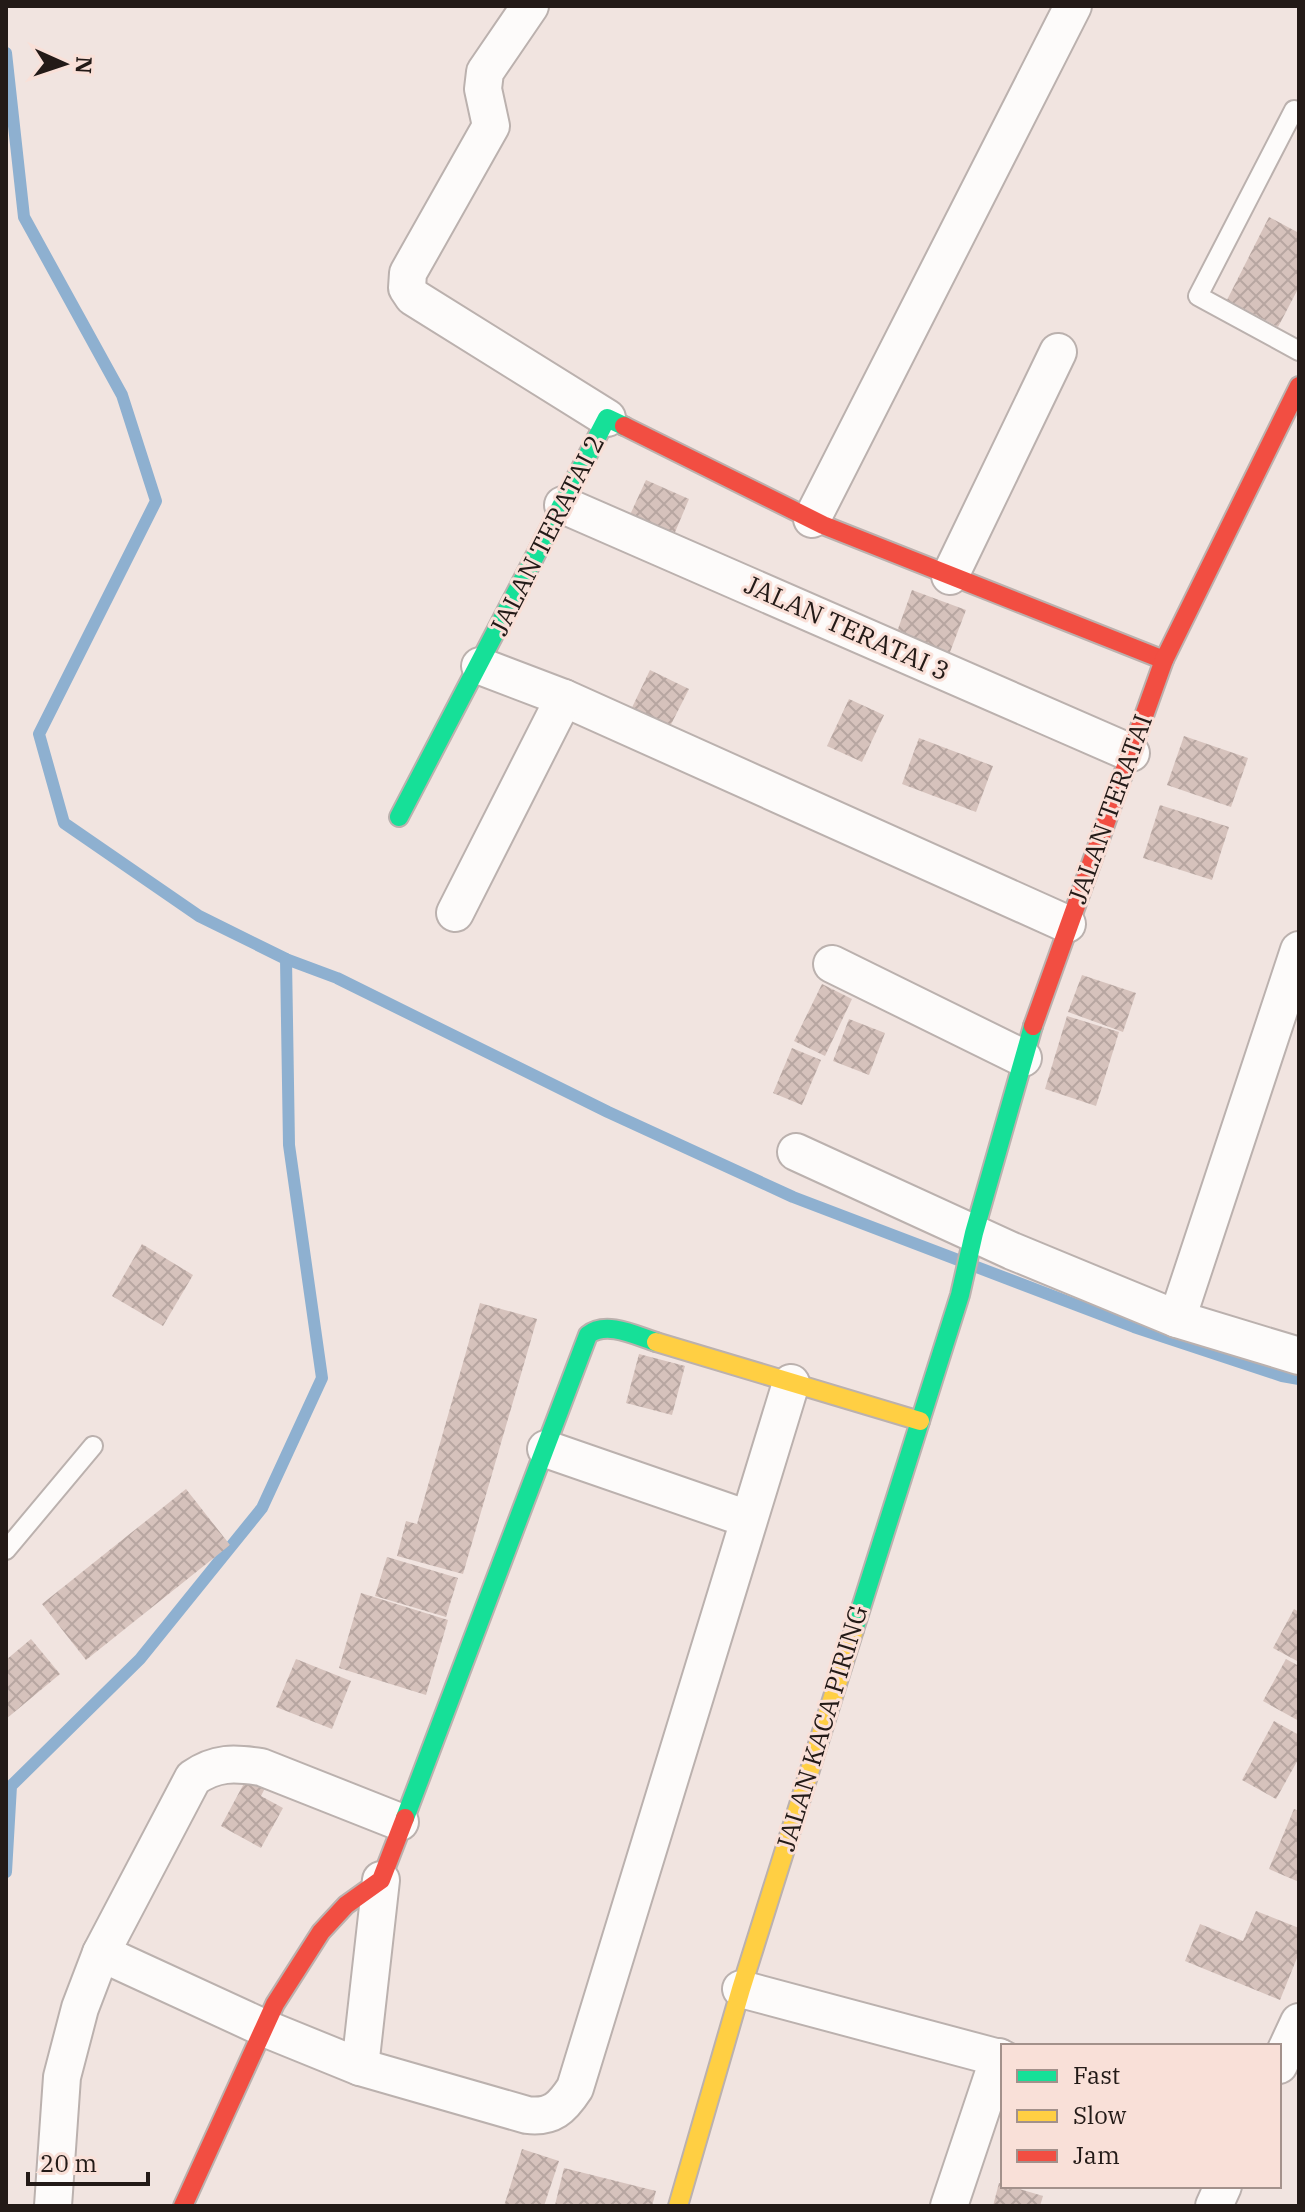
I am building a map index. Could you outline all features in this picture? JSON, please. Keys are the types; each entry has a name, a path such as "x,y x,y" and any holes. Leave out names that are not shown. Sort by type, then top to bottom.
{"street":[{"path":"530,6 485,72 483,89 491,126 408,273 407,288 413,297 607,418"},
{"path":"812,519 1073,6"},
{"path":"950,576 1058,352"},
{"name":"JALAN TERATAI","path":"972,1243 1023,1058 1067,924 1164,660 1299,386"},
{"name":"JALAN TERATAI 2","path":"399,817 607,418 812,519 1164,660"},
{"name":"JALAN TERATAI 3","path":"563,505 1131,753"},
{"path":"480,666 564,698 1067,924"},
{"path":"455,913 564,698"},
{"path":"1177,1319 1299,950"},
{"path":"832,964 1023,1058"},
{"path":"796,1152 972,1243 1177,1319 1299,1356"},
{"name":"JALAN KACA PIRING","path":"678,2206 741,1989 960,1295 972,1243"},
{"path":"360,2067 381,1880 400,1822 546,1449 584,1340 594,1330 613,1329 920,1421"},
{"path":"101,1953 264,2028 360,2067 527,2115 543,2117 565,2104 580,2073 791,1383"},
{"path":"546,1449 748,1519"},
{"path":"53,2206 62,2077 80,2008 101,1953 193,1778 210,1766 237,1763 261,1767 400,1822"},
{"path":"183,2206 264,2028 303,1959 345,1905 381,1880"},
{"path":"741,1989 1001,2058 949,2206"},
{"path":"1281,2061 1299,2022"}],"lane":[{"path":"1294,110 1198,296 1299,351"},
{"path":"6,1550 93,1446"}],"building":[{"path":"1269,217 1299,233 1299,287 1278,327 1227,300"},
{"path":"646,480 689,499 673,537 629,517"},
{"path":"912,590 966,610 947,660 894,640"},
{"path":"650,670 689,689 663,740 626,720"},
{"path":"849,699 884,715 862,762 827,746"},
{"path":"1184,736 1248,758 1231,807 1167,785"},
{"path":"919,738 993,766 976,812 902,784"},
{"path":"1160,805 1229,827 1212,880 1143,858"},
{"path":"1082,975 1136,993 1123,1032 1068,1012"},
{"path":"822,984 852,999 825,1056 794,1041"},
{"path":"1067,1016 1119,1032 1096,1106 1045,1089"},
{"path":"849,1019 885,1033 869,1075 833,1061"},
{"path":"792,1048 821,1060 802,1105 773,1093"},
{"path":"142,1244 193,1275 163,1326 112,1296"},
{"path":"480,1303 537,1319 463,1574 397,1556 406,1521 417,1524"},
{"path":"639,1354 685,1366 672,1415 626,1403"},
{"path":"186,1489 230,1545 86,1660 42,1604"},
{"path":"387,1557 458,1578 446,1617 375,1596"},
{"path":"361,1593 448,1620 426,1695 339,1668"},
{"path":"1294,1609 1299,1612 1299,1662 1273,1648"},
{"path":"31,1639 60,1674 6,1719 6,1660"},
{"path":"296,1659 351,1681 332,1729 276,1707"},
{"path":"1286,1659 1299,1666 1299,1721 1263,1701"},
{"path":"1274,1721 1299,1735 1299,1758 1276,1799 1242,1780"},
{"path":"248,1776 266,1786 261,1796 283,1808 261,1848 221,1826"},
{"path":"1294,1809 1299,1811 1299,1882 1269,1869"},
{"path":"1256,1911 1299,1928 1299,1953 1280,2000 1185,1961 1200,1924 1243,1941"},
{"path":"522,2149 559,2161 544,2206 504,2206"},
{"path":"564,2168 656,2191 652,2206 555,2205"},
{"path":"999,2183 1001,2188 1016,2188 1043,2196 1040,2206 993,2206"}],"waterway":[{"path":"6,53 24,217 122,395 156,501 39,734 64,823 199,916 286,959 337,978 608,1112 793,1197 1134,1327 1299,1379"},
{"path":"6,1872 11,1786 140,1659 262,1508 322,1378 289,1145 286,959"}],"traffic: fast":[{"path":"399,817 607,418 624,426"},
{"path":"854,1630 960,1295 974,1233 1033,1026"},
{"path":"405,1818 588,1335 612,1329 656,1342"}],"traffic: slow":[{"path":"656,1342 920,1421"},
{"path":"678,2206 741,1989 854,1630"}],"traffic: jam":[{"path":"1033,1026 1164,660 1299,386"},
{"path":"624,426 823,525 1164,660"},
{"path":"183,2206 275,2004 321,1932 346,1905 381,1880 405,1818"}]}
